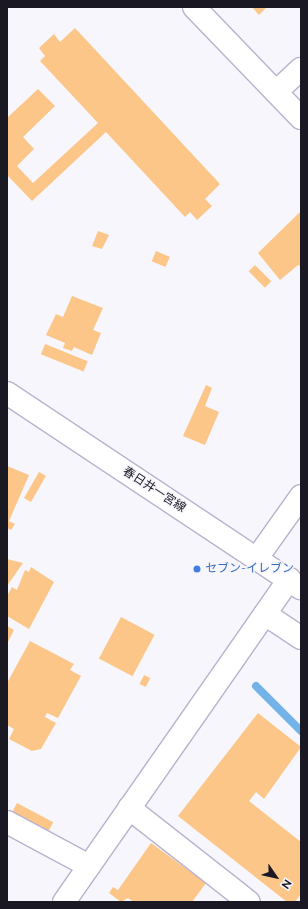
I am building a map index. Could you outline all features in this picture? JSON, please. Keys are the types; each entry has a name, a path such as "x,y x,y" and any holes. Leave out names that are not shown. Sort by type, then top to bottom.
{"street":[{"path":"194,7 301,118"},
{"path":"276,92 301,69"},
{"name":"春日井一宮線","path":"7,393 295,584"},
{"path":"257,558 301,496"},
{"path":"64,902 265,614 295,584"},
{"path":"265,614 301,638"},
{"path":"129,808 249,902"},
{"path":"7,822 89,866"}],"building":[{"path":"252,7 267,7 259,15"},
{"path":"75,28 220,184 205,199 212,206 197,220 190,212 185,217 106,132 32,201 7,175 7,118 38,89 55,106 23,137 34,149 17,166 33,183 98,123 40,61 45,56 39,48 54,34 60,42"},
{"path":"301,211 301,266 298,265 280,280 258,253"},
{"path":"98,231 109,235 102,249 92,246"},
{"path":"156,251 170,257 166,267 152,261"},
{"path":"255,265 271,281 265,288 249,271"},
{"path":"72,296 103,308 93,330 101,333 92,355 74,347 72,351 63,348 65,343 46,335 56,314 63,317"},
{"path":"45,344 88,361 84,371 41,354"},
{"path":"206,385 212,388 205,406 219,412 205,445 183,436"},
{"path":"7,466 29,475 9,521 15,524 11,530 7,528"},
{"path":"39,472 46,476 31,502 24,498"},
{"path":"7,559 23,563 7,586"},
{"path":"31,567 54,582 29,629 7,616 7,596 12,587 17,590 25,570 29,572"},
{"path":"121,617 155,635 132,676 99,658"},
{"path":"7,626 14,630 7,644"},
{"path":"30,641 74,664 70,670 81,676 58,718 47,713 45,717 56,723 41,749 32,751 9,739 14,729 7,725 7,683"},
{"path":"144,675 150,678 146,687 139,684"},
{"path":"258,713 301,747 264,799 256,792 249,801 301,842 301,894 295,902 287,902 178,816"},
{"path":"17,803 53,822 48,832 12,813"},
{"path":"151,843 206,883 192,902 134,902 128,898 121,902 109,893 113,887 118,890"}],"waterway":[{"path":"256,686 301,731"}],"place":[{"name":"セブン-イレブン","path":"197,569"}]}
